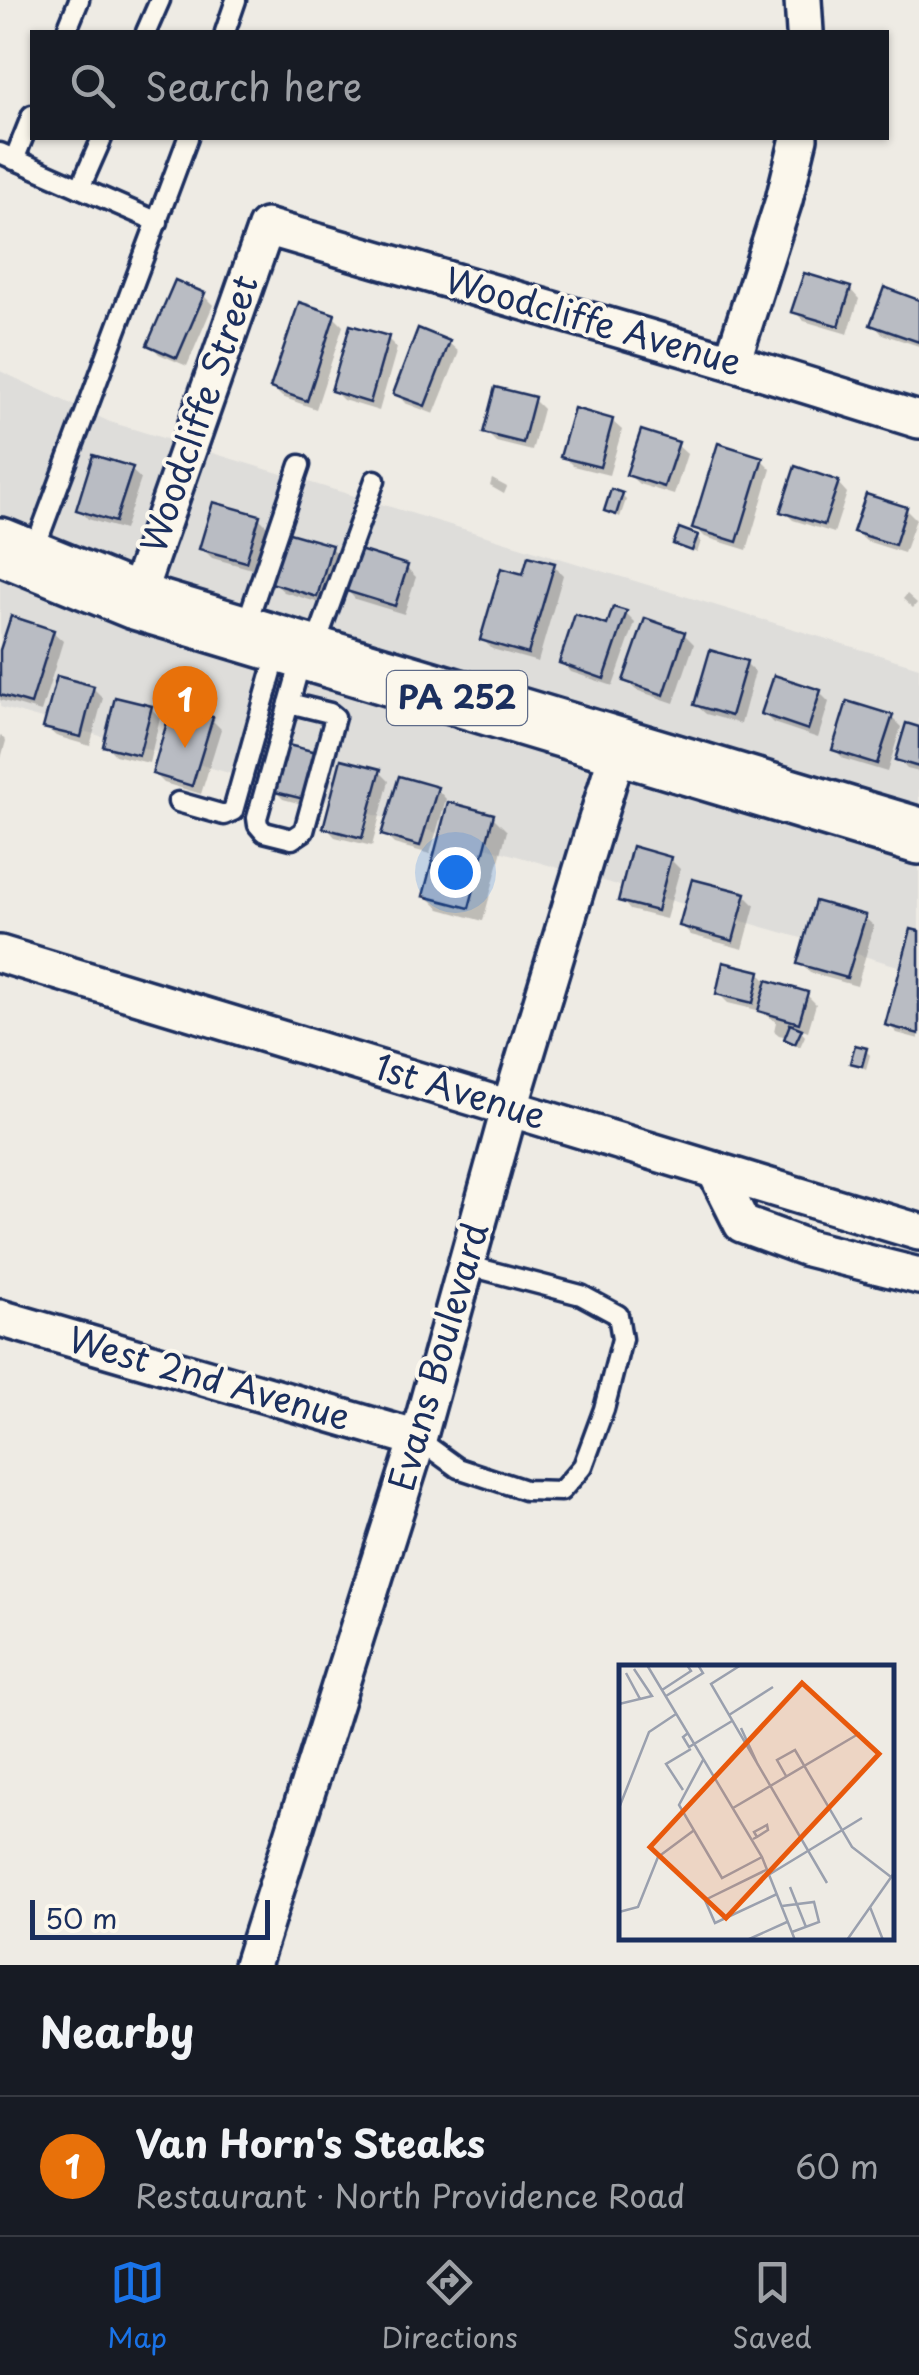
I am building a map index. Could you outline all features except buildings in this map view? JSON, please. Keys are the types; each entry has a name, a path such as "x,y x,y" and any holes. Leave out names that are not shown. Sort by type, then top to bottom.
{"main road":[{"name":"PA 252","path":"16,552 286,657 619,746 919,836"}],"street":[{"path":"803,0 805,30"},
{"path":"732,362 784,200 799,140"},
{"name":"Woodcliffe Avenue","path":"266,227 919,420"},
{"name":"Woodcliffe Street","path":"135,601 266,227"},
{"name":"Evans Boulevard","path":"252,1965 418,1439 510,1108 619,746"},
{"name":"1st Avenue","path":"0,954 919,1232"},
{"path":"715,1170 742,1224 807,1248 919,1276"},
{"name":"West 2nd Avenue","path":"0,1318 418,1439"}],"lane":[{"path":"67,30 79,0"},
{"path":"147,30 160,0"},
{"path":"226,30 236,0"},
{"path":"30,118 7,156 158,222"},
{"path":"80,188 101,140"},
{"path":"16,552 158,222 187,140"},
{"path":"286,657 334,717 304,831 292,838 264,832 257,818 286,657 300,466"},
{"path":"178,802 224,815 233,811 286,657 375,480"},
{"path":"418,1439 458,1468 525,1490 561,1491 583,1466 604,1409 622,1339 618,1314 582,1295 466,1265"}],"shaded area":[{"path":"0,371 110,422 919,667 919,972 0,707"}],"place":[{"name":"Van Horn's Steaks","path":"185,748"}]}
